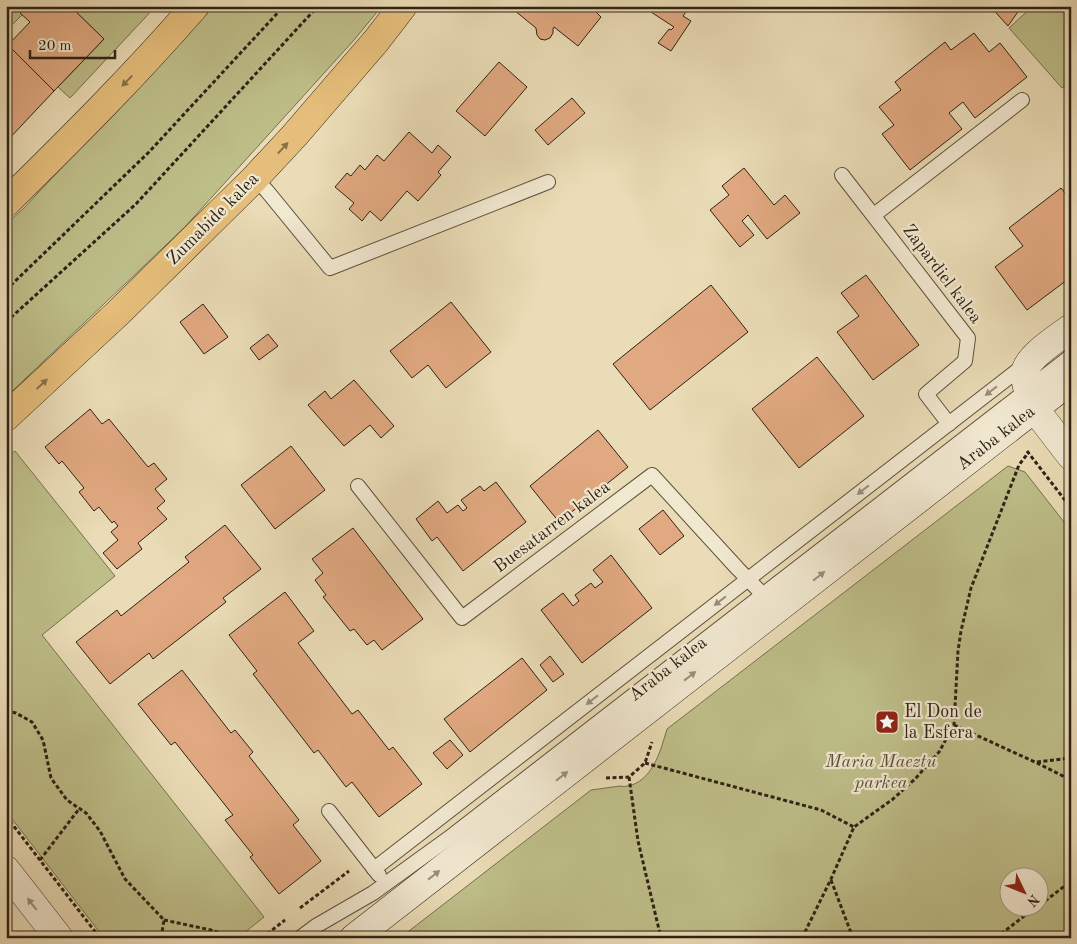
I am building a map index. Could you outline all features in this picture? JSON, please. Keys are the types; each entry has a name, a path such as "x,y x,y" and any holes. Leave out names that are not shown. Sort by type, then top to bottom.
{"main road":[{"path":"6,203 72,138 164,42 195,6"},
{"name":"Zumabide kalea","path":"6,417 119,312 254,178 294,136 404,6"}],"street":[{"path":"1030,361 1071,328"},
{"name":"Araba kalea","path":"1030,361 1025,372 1031,399"},
{"name":"Araba kalea","path":"354,938 396,891 1031,399 1071,380"},
{"path":"1031,399 1071,456"},
{"path":"6,870 59,938"}],"lane":[{"path":"874,215 1022,100"},
{"name":"Zapardiel kalea","path":"842,174 968,338 965,361 926,394 949,424"},
{"path":"254,178 330,268 548,182"},
{"name":"Araba kalea","path":"1031,399 1071,356"},
{"path":"374,869 1030,361"},
{"name":"Buesatarren kalea","path":"358,486 462,618 652,474 770,602"},
{"path":"329,811 374,869 396,891"},
{"name":"Araba kalea","path":"300,938 316,926 373,894 396,891"}],"path":[{"path":"6,290 149,152 284,6"},
{"path":"6,322 136,204 318,6"},
{"path":"1025,448 1071,508"},
{"path":"802,938 854,827 893,799 915,778 939,752 954,725 958,651 972,588 1019,465 1028,453"},
{"path":"6,711 16,713 32,722 43,740 51,778 67,800 86,813 100,832 124,879 164,920 237,938"},
{"path":"954,725 1037,762 1071,780"},
{"path":"605,778 629,777 645,763 653,740"},
{"path":"1037,762 1071,758"},
{"path":"645,763 821,810 854,827"},
{"path":"629,777 638,841 660,938"},
{"path":"40,860 80,808"},
{"path":"6,816 100,938"},
{"path":"831,879 854,938"},
{"path":"1050,897 1071,881"},
{"path":"996,938 1025,916"},
{"path":"161,938 164,920"}],"green space":[{"path":"6,6 26,6 20,12 22,15 9,28 6,25"},
{"path":"70,6 156,6 70,98 58,87 104,39"},
{"path":"208,6 382,6 354,40 184,228 6,397 6,224 24,208 145,78"},
{"path":"1033,6 1071,6 1071,81 1062,88 1009,28"},
{"path":"15,451 115,576 42,635 264,917 238,938 104,938 6,811 6,458"},
{"name":"Maria Maeztu parkea","path":"1008,466 1025,472 1071,531 1071,938 400,938 591,790 627,786 640,781 656,762 667,729"}],"building":[{"path":"26,6 70,6 104,39 54,91 8,45 30,22 20,13"},
{"path":"509,6 590,6 601,17 578,46 554,27 550,38 540,39 536,28"},
{"path":"655,6 690,6 683,16 691,21 671,51 658,43 669,29 671,30 674,27 651,12"},
{"path":"990,6 1022,6 1008,26"},
{"path":"974,33 989,52 1000,43 1027,77 975,118 963,102 949,113 962,129 910,170 882,134 894,125 879,107 901,90 895,82 945,42 951,50"},
{"path":"8,45 54,91 6,142 6,47"},
{"path":"499,62 527,87 485,136 456,111"},
{"path":"572,98 585,113 548,145 535,130"},
{"path":"409,132 432,153 438,145 451,157 438,172 441,175 418,201 407,191 381,221 370,211 362,221 349,209 354,203 335,187 347,173 351,176 360,165 365,170 377,155 384,161"},
{"path":"744,168 774,205 785,195 800,213 767,239 748,215 742,221 754,235 740,247 710,210 729,195 722,186"},
{"path":"1061,188 1071,200 1071,277 1027,310 995,267 1023,246 1009,228"},
{"path":"866,275 919,345 873,380 837,332 859,316 841,293"},
{"path":"711,285 748,332 650,410 613,364"},
{"path":"451,302 491,352 446,388 428,365 412,378 390,351"},
{"path":"203,304 228,337 204,354 180,322"},
{"path":"268,334 278,346 259,360 250,348"},
{"path":"817,357 864,416 799,468 752,409"},
{"path":"354,380 394,426 381,438 370,425 344,446 308,405 325,391 331,399"},
{"path":"90,409 102,424 109,419 148,467 154,463 167,479 155,489 165,501 157,508 167,519 138,543 142,549 117,569 103,553 118,540 111,532 118,526 114,521 112,523 99,507 94,511 79,492 84,488 62,461 59,464 45,447"},
{"path":"598,430 628,467 559,522 530,486"},
{"path":"291,446 325,490 275,529 241,485"},
{"path":"496,482 526,522 463,571 437,537 432,541 416,519 438,501 447,513 458,505 463,511 467,508 461,500 480,486 484,491"},
{"path":"663,510 684,536 660,555 639,529"},
{"path":"225,525 261,569 223,598 226,602 153,659 149,653 110,684 76,642 117,610 121,616 189,562 185,557"},
{"path":"353,528 423,619 382,650 374,640 367,645 354,629 350,631 323,597 326,595 315,580 323,573 312,559"},
{"path":"611,555 652,608 582,663 541,610 563,593 573,606 579,601 575,595 591,583 595,588 603,582 593,570"},
{"path":"285,592 314,631 298,643 352,714 358,710 389,750 393,747 422,784 379,817 352,782 346,787 318,750 314,753 253,674 257,671 229,635"},
{"path":"550,656 564,674 553,682 540,665"},
{"path":"522,658 547,690 470,752 444,719"},
{"path":"182,670 231,733 235,730 253,752 249,756 299,820 293,825 321,861 279,894 250,857 253,855 225,820 233,815 175,742 171,745 138,704"},
{"path":"450,740 463,755 447,769 433,753"}],"place":[{"name":"El Don de la Esfera","path":"887,722"}]}
